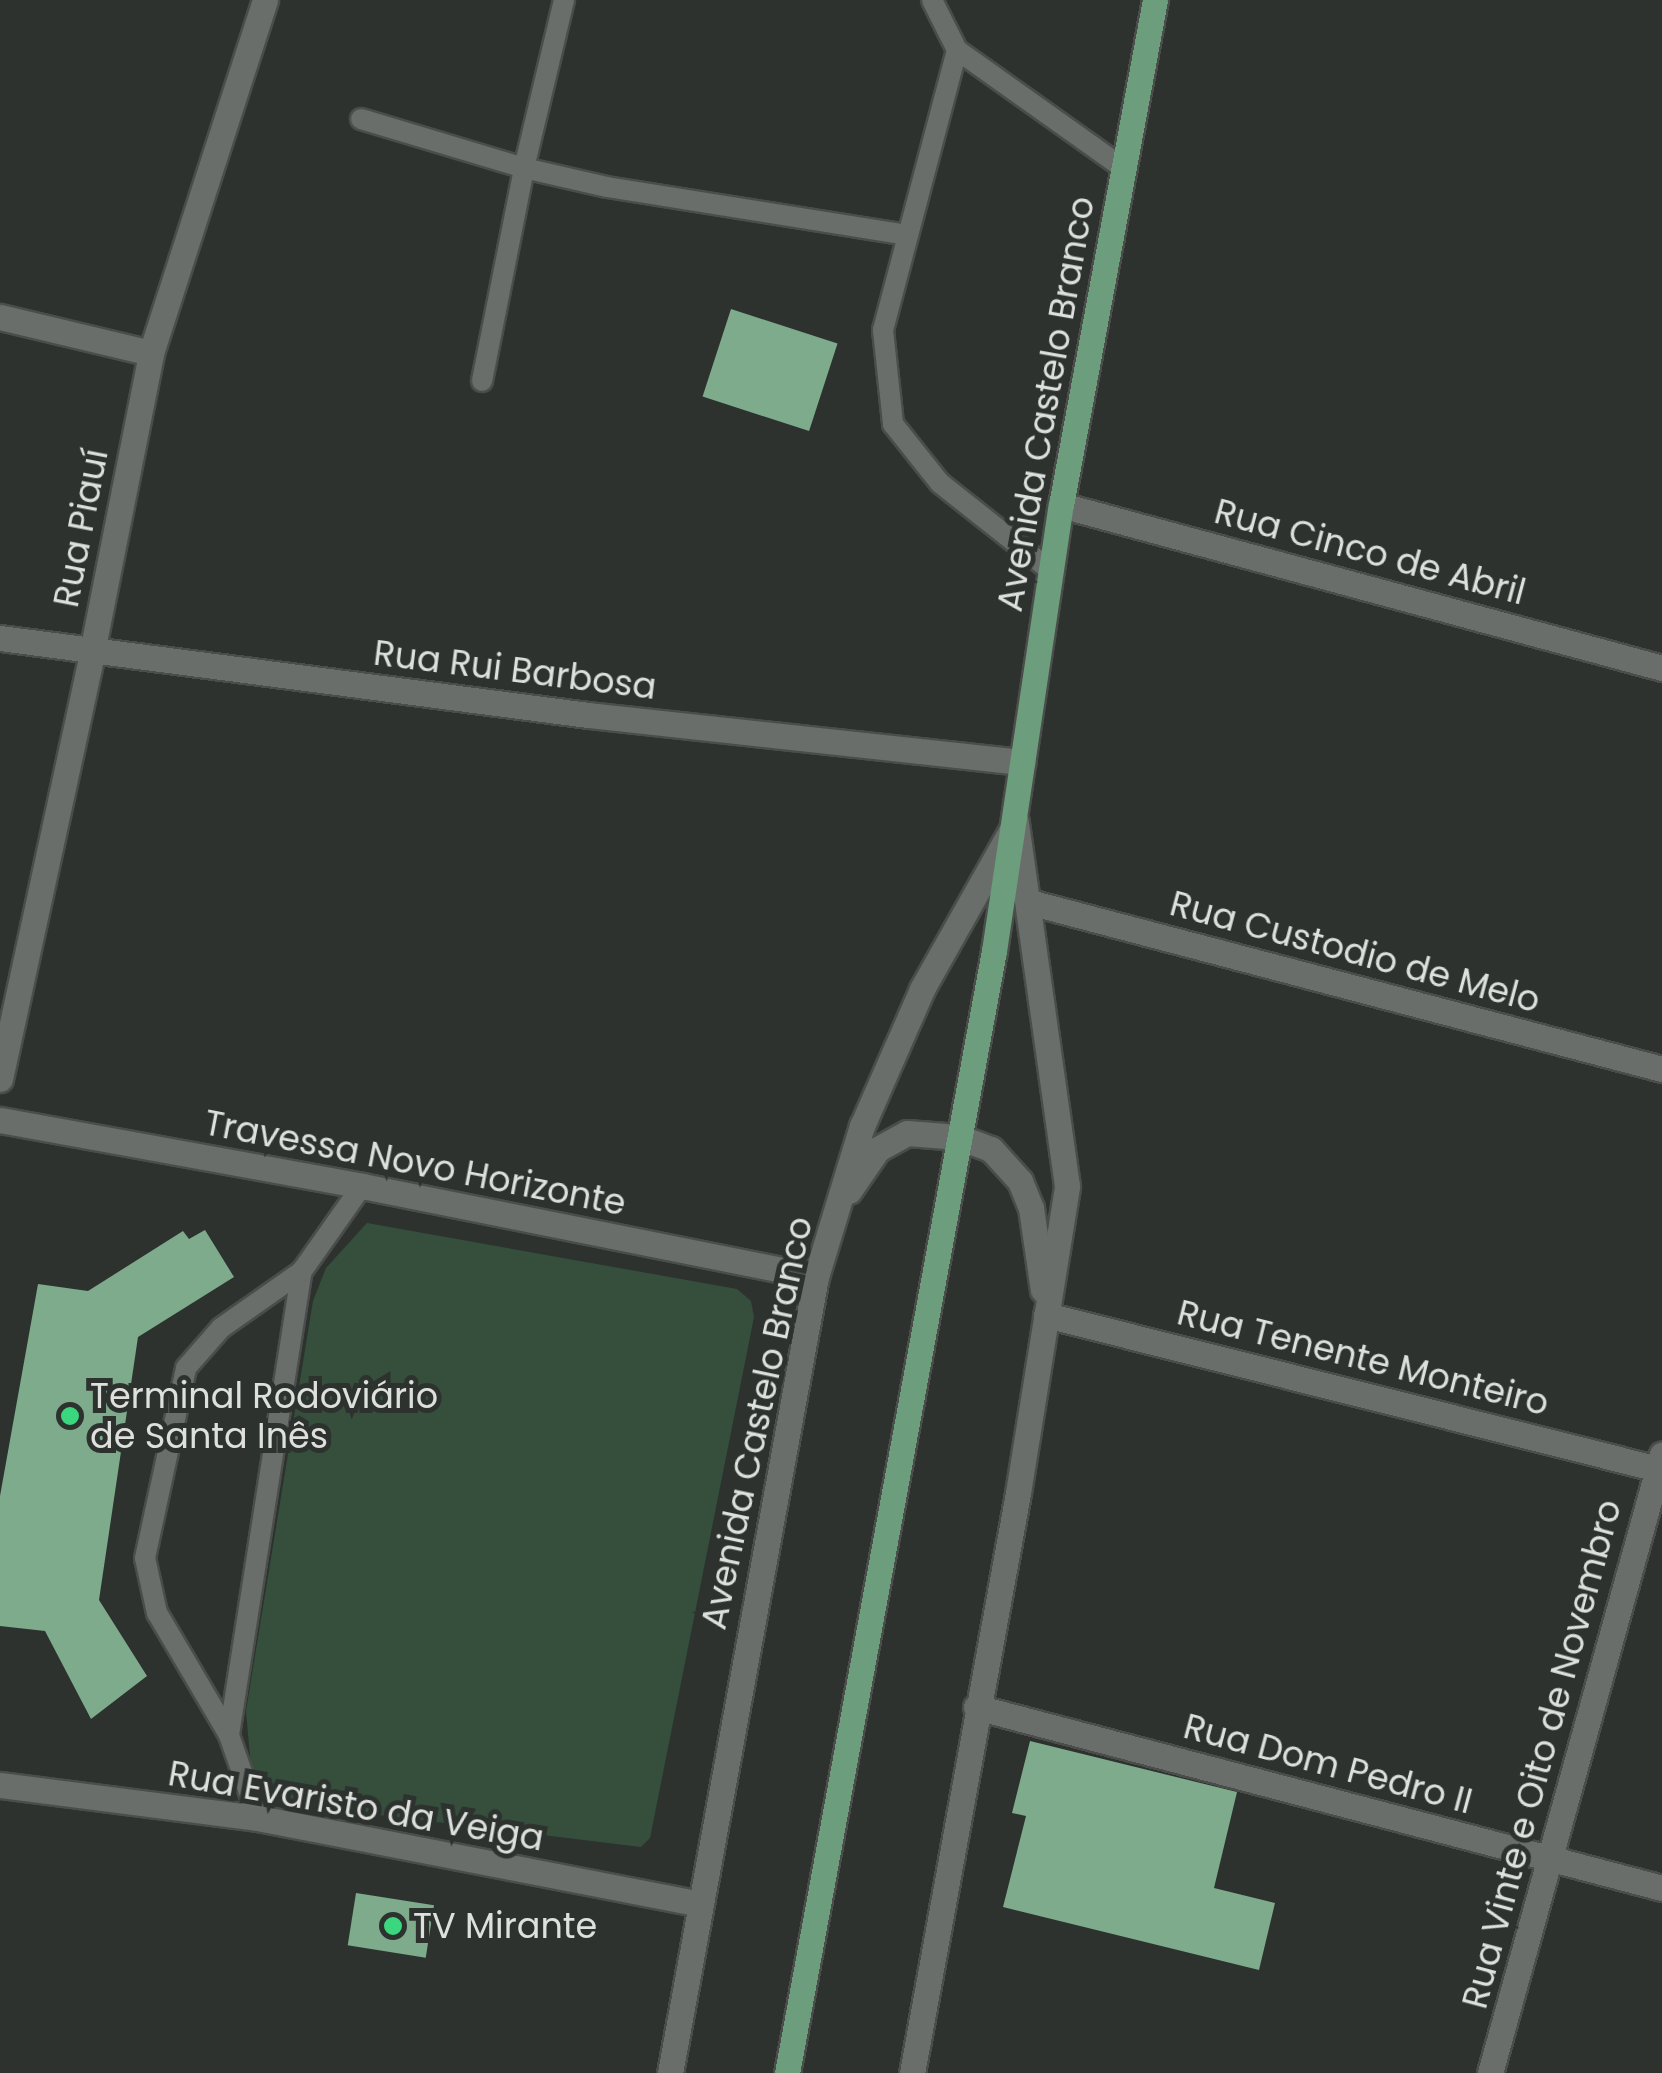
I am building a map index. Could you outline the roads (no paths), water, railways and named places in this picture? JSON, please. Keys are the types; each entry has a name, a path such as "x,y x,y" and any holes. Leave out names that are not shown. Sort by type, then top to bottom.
{"main road":[{"name":"Avenida Castelo Branco","path":"787,2073 1016,822 1061,505 1154,0"}],"street":[{"name":"Rua Piauí","path":"0,1079 8,1003 92,652 151,353 265,0"},
{"path":"0,317 151,353"},
{"name":"Rua Cinco de Abril","path":"1061,505 1662,668"},
{"name":"Rua Rui Barbosa","path":"0,638 569,712 1022,762"},
{"name":"Avenida Castelo Branco","path":"912,2073 1067,1186 1016,822"},
{"name":"Avenida Castelo Branco","path":"670,2073 816,1277 862,1126 922,989 1016,822"},
{"name":"Rua Custodio de Melo","path":"1029,902 1662,1070"},
{"name":"Travessa Novo Horizonte","path":"0,1120 362,1186 816,1277"},
{"path":"816,1277 850,1188 878,1149 907,1133 959,1136 991,1150 1020,1181 1031,1208 1046,1314"},
{"name":"Rua Tenente Monteiro","path":"1046,1314 1661,1465"},
{"name":"Rua Vinte e Oito de Novembro","path":"1490,2073 1661,1465"},
{"name":"Rua Dom Pedro II","path":"976,1706 1662,1888"},
{"name":"Rua Evaristo da Veiga","path":"0,1784 258,1818 698,1904"}],"lane":[{"path":"482,381 524,168 564,0"},
{"path":"932,0 957,50 1123,168"},
{"path":"957,50 884,330 893,424 940,483 1051,571"},
{"path":"360,119 524,168 607,186 908,235"},
{"path":"258,1818 229,1735 157,1613 145,1558 186,1368 222,1328 302,1272 362,1186"},
{"path":"229,1735 302,1272"}],"place":[{"name":"Terminal Rodoviário de Santa Inês","path":"70,1416"},
{"name":"TV Mirante","path":"393,1926"}]}
